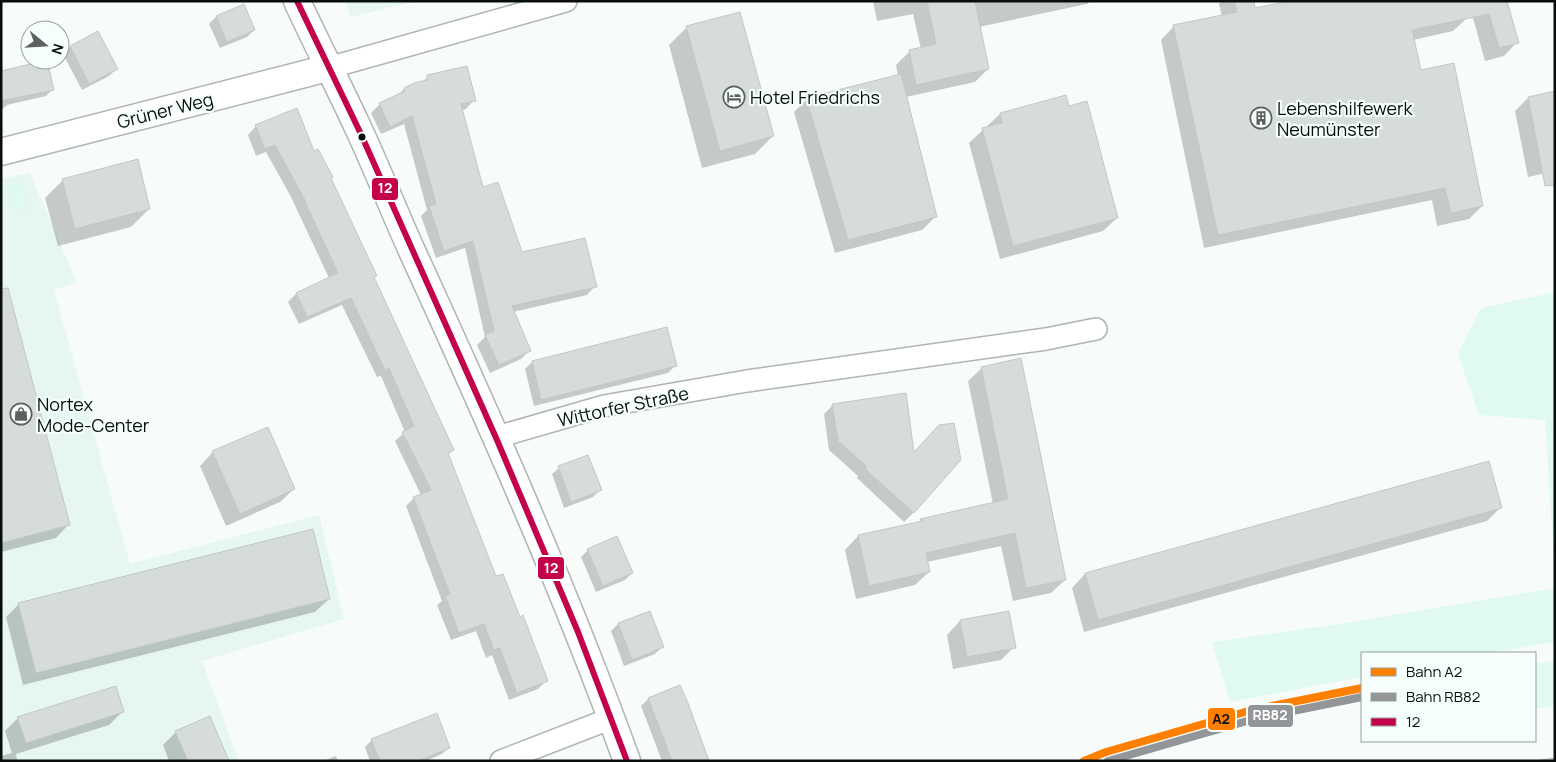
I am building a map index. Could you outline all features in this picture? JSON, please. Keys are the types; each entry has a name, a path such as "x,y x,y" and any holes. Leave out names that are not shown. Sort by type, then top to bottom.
{"street":[{"path":"297,1 360,132 402,229 497,436 539,535 612,718 627,761"},
{"path":"328,68 566,1"},
{"name":"Grüner Weg","path":"1,152 328,68"},
{"name":"Wittorfer Straße","path":"497,436 604,406 747,381 1046,339 1096,329"},
{"path":"501,761 612,718"}],"shaded area":[{"path":"345,1 417,1 351,17"},
{"path":"30,173 77,283 54,290 130,564 319,515 344,619 202,661 239,761 1,761 1,179"}],"green space":[{"path":"21,182 28,208 23,211 15,209 10,191 1,194 1,187"},
{"path":"1555,292 1555,578 1545,420 1479,415 1458,354 1481,308"},
{"path":"1555,588 1555,642 1496,652 1361,652 1361,677 1230,702 1212,642 1333,625"},
{"path":"1555,661 1555,706 1536,708 1536,664"}],"building":[{"path":"927,1 975,1 989,69 916,85 909,50 936,44"},
{"name":"Lebenshilfewerk Neumünster","path":"1234,1 1254,1 1255,8 1289,1 1507,1 1519,43 1499,48 1489,14 1412,30 1421,70 1454,63 1483,206 1451,213 1445,188 1218,235 1173,25 1237,12"},
{"path":"244,4 255,30 227,42 216,16"},
{"name":"Hotel Friedrichs","path":"740,12 774,136 720,151 686,26"},
{"path":"98,31 118,69 89,84 70,46"},
{"path":"20,66 20,70 49,70 54,90 1,101 1,71"},
{"path":"467,66 476,101 461,104 483,187 498,182 522,252 585,238 597,287 512,306 531,351 499,365 485,335 494,331 473,241 444,251 429,206 436,204 412,116 390,127 379,103 405,91 404,88 414,83 427,80 427,75"},
{"path":"901,74 937,217 848,240 806,98"},
{"path":"1555,91 1555,185 1545,186 1528,97"},
{"path":"1066,95 1069,106 1087,101 1118,218 1013,246 982,128 1002,123 1000,113"},
{"path":"297,108 314,151 318,149 333,177 331,178 377,276 374,277 454,450 448,453 496,576 503,574 520,617 523,615 548,681 517,693 500,648 494,650 484,624 459,633 445,596 450,594 413,497 431,490 402,432 414,426 389,368 385,370 351,298 307,317 296,293 338,273 307,204 275,145 265,149 255,125"},
{"path":"138,159 150,209 75,229 62,179"},
{"name":"Nortex Mode-Center","path":"8,288 70,525 1,543 1,289"},
{"path":"667,327 677,366 541,400 532,361"},
{"path":"1021,358 1066,580 1026,588 1015,533 926,553 930,572 869,586 858,535 923,521 920,519 1008,499 981,367"},
{"path":"906,393 914,452 939,425 954,423 961,460 914,513 865,469 866,466 838,441 832,404"},
{"path":"268,427 295,489 240,514 212,451"},
{"path":"588,455 602,490 571,502 558,466"},
{"path":"1489,461 1502,508 1098,620 1085,573"},
{"path":"313,529 330,599 36,673 18,603"},
{"path":"617,536 633,573 603,586 587,549"},
{"path":"650,611 664,647 632,660 618,623"},
{"path":"1009,611 1016,648 967,657 960,620"},
{"path":"680,685 709,761 672,761 648,698"},
{"path":"116,686 124,712 26,743 17,717"},
{"path":"437,713 450,748 418,761 380,761 371,739"},
{"path":"210,716 229,761 188,761 175,731"}],"rail line":[{"name":"A2","path":"1084,761 1106,752 1252,710 1361,688"},
{"name":"RB82","path":"1108,761 1254,719 1361,697"}],"transit line":[{"name":"12","path":"297,1 360,132 497,440 578,632 627,761"}],"place":[{"name":"Hotel Friedrichs","path":"734,97"},
{"name":"Lebenshilfewerk Neumünster","path":"1261,118"},
{"name":"Nortex Mode-Center","path":"21,414"}]}
